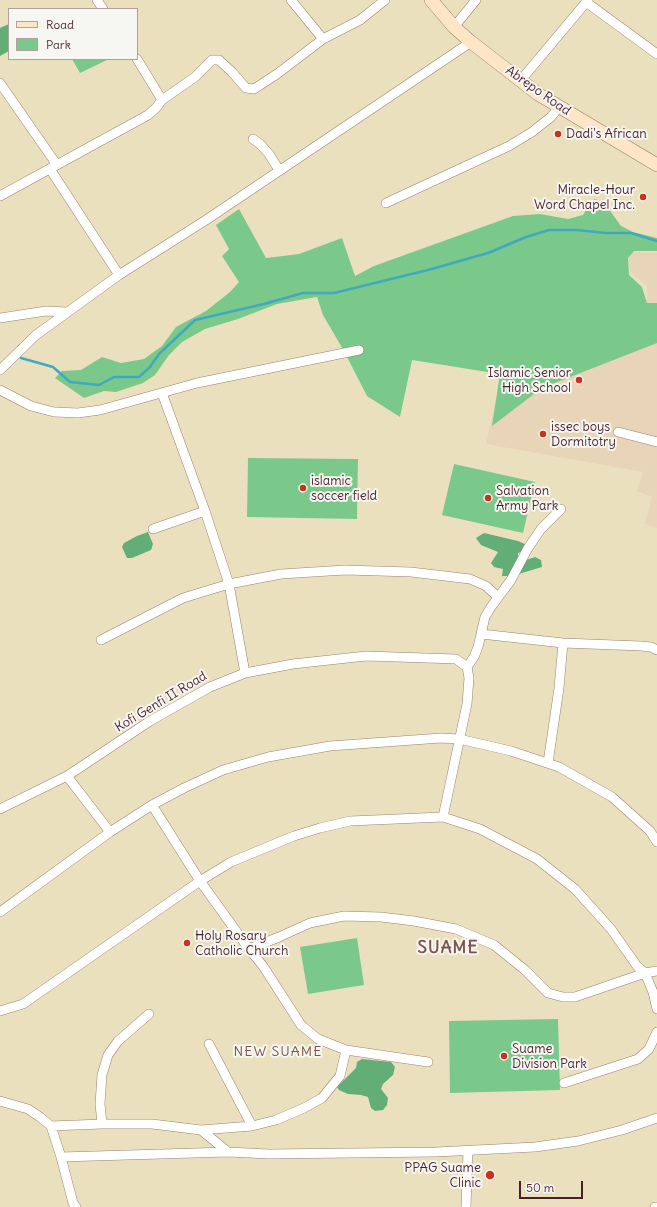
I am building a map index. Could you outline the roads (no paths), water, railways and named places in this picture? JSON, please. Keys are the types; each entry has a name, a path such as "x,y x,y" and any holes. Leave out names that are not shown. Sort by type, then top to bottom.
{"main road":[{"name":"Abrepo Road","path":"431,0 454,27 470,42 538,94 657,165"}],"street":[{"path":"291,0 323,39"},
{"path":"0,196 148,115 162,100 195,77 212,60 219,60 246,88 254,89 277,74 323,39 360,20 385,0"},
{"path":"454,27 476,0"},
{"path":"521,80 587,1 657,54"},
{"path":"0,370 36,335 67,312 470,42"},
{"path":"138,60 162,100"},
{"path":"0,83 54,167 119,276"},
{"path":"386,203 508,146 532,132 551,117 559,107"},
{"path":"252,139 260,144 269,154 279,170"},
{"path":"0,318 46,311 67,312"},
{"path":"0,390 31,406 54,412 78,413 100,410 197,383 359,350"},
{"path":"162,393 205,511 228,584 245,673"},
{"path":"618,432 657,442"},
{"path":"443,817 467,704 470,678 467,667 474,657 485,617 511,580 528,548 541,529 561,509"},
{"path":"153,529 205,511"},
{"path":"101,640 183,598 228,584 281,574 345,570 411,572 470,579 486,586 498,597"},
{"path":"481,634 563,643 642,646 651,647 657,650"},
{"path":"548,763 560,688 563,643"},
{"name":"Kofi Genfi II Road","path":"0,810 67,776 150,721 210,687 245,673 293,664 366,656 456,658 467,667"},
{"path":"0,912 110,832 152,805 184,788 223,770 268,757 330,746 441,738 459,739 511,751 559,767 612,797 650,831 657,842"},
{"path":"67,776 110,832"},
{"path":"152,805 200,881 263,966 301,1025 318,1038 346,1050 428,1062"},
{"path":"0,1010 23,1004 200,881 231,862 294,836 350,821 443,817 480,829 537,859 575,889 611,929 637,966 646,973 657,1009"},
{"path":"249,949 279,938 310,923 344,916 381,917 414,921 456,929 494,945 525,970 548,993 563,997 575,997 646,973 657,971"},
{"path":"102,1124 100,1104 102,1075 108,1055 118,1041 150,1014"},
{"path":"564,1083 638,1059 649,1049 657,1032"},
{"path":"209,1044 252,1126"},
{"path":"51,1126 152,1124 202,1130 252,1126 276,1120 304,1108 322,1098 340,1076 346,1050"},
{"path":"0,1101 28,1109 51,1126 73,1203 76,1207"},
{"path":"61,1158 228,1152 269,1154 468,1151 535,1147 578,1141 622,1130 657,1118"},
{"path":"202,1130 228,1152"},
{"path":"466,1207 468,1151"}],"waterway":[{"path":"21,358 53,367 70,382 99,385 114,377 139,377 150,367 159,354 195,320 264,304 303,293 334,293 428,270 488,253 526,237 549,230 631,233 657,241"}],"place":[{"name":"Dadi's African","path":"558,134"},
{"name":"Miracle-Hour Word Chapel Inc.","path":"643,197"},
{"name":"Islamic Senior High School","path":"579,380"},
{"name":"issec boys Dormitotry","path":"543,434"},
{"name":"islamic soccer field","path":"303,488"},
{"name":"Salvation Army Park","path":"488,498"},
{"name":"Holy Rosary Catholic Church","path":"187,943"},
{"name":"Suame Division Park","path":"504,1056"},
{"name":"PPAG Suame Clinic","path":"490,1175"}],"district":[{"name":"SUAME","path":"448,948"},
{"name":"NEW SUAME","path":"278,1052"}]}
